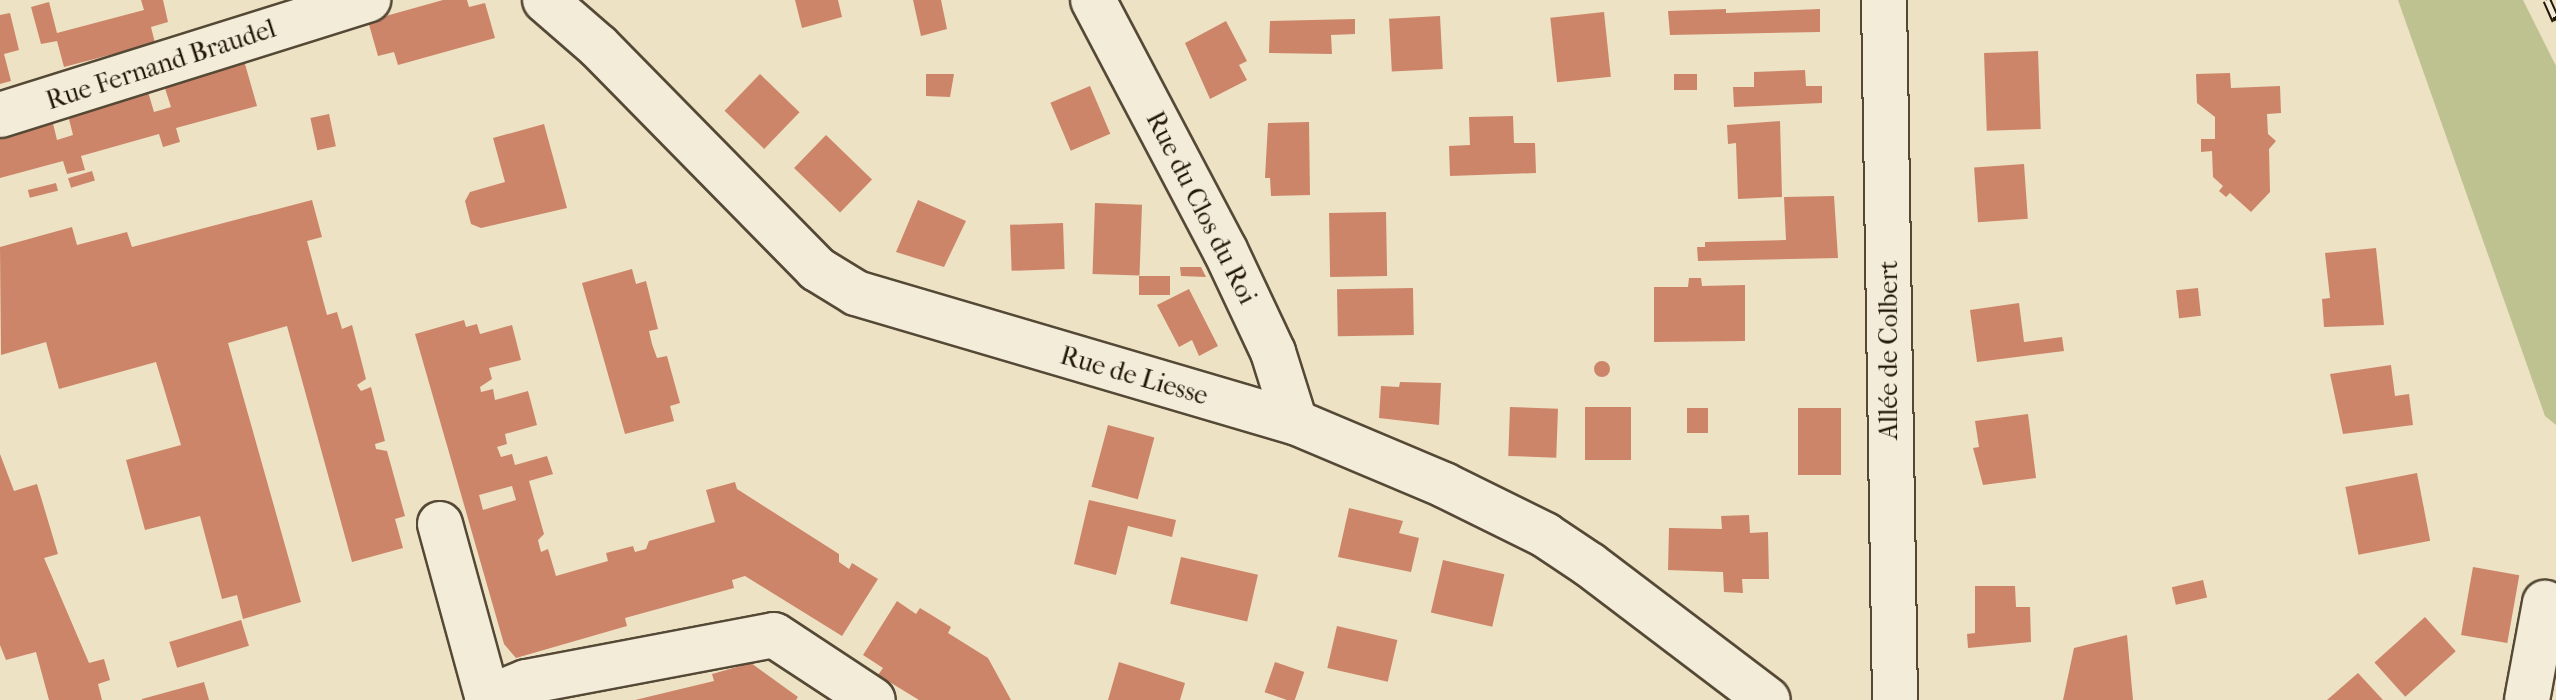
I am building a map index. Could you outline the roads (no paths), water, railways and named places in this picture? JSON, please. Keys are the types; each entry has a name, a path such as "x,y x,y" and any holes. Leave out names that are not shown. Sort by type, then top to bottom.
{"street":[{"name":"Rue Fernand Braudel","path":"0,115 368,0"},
{"name":"Rue de Liesse","path":"545,0 598,46 817,269 856,293 1295,422 1444,485 1545,535 1768,700"},
{"name":"Rue du Clos du Roi","path":"1093,0 1225,250 1273,352 1295,422"},
{"name":"Allée de Colbert","path":"1884,0 1895,700"},
{"path":"440,524 488,699 526,682 774,635 873,700"},
{"path":"2527,700 2545,603"}],"railway":[{"path":"2547,0 2556,20"}]}
